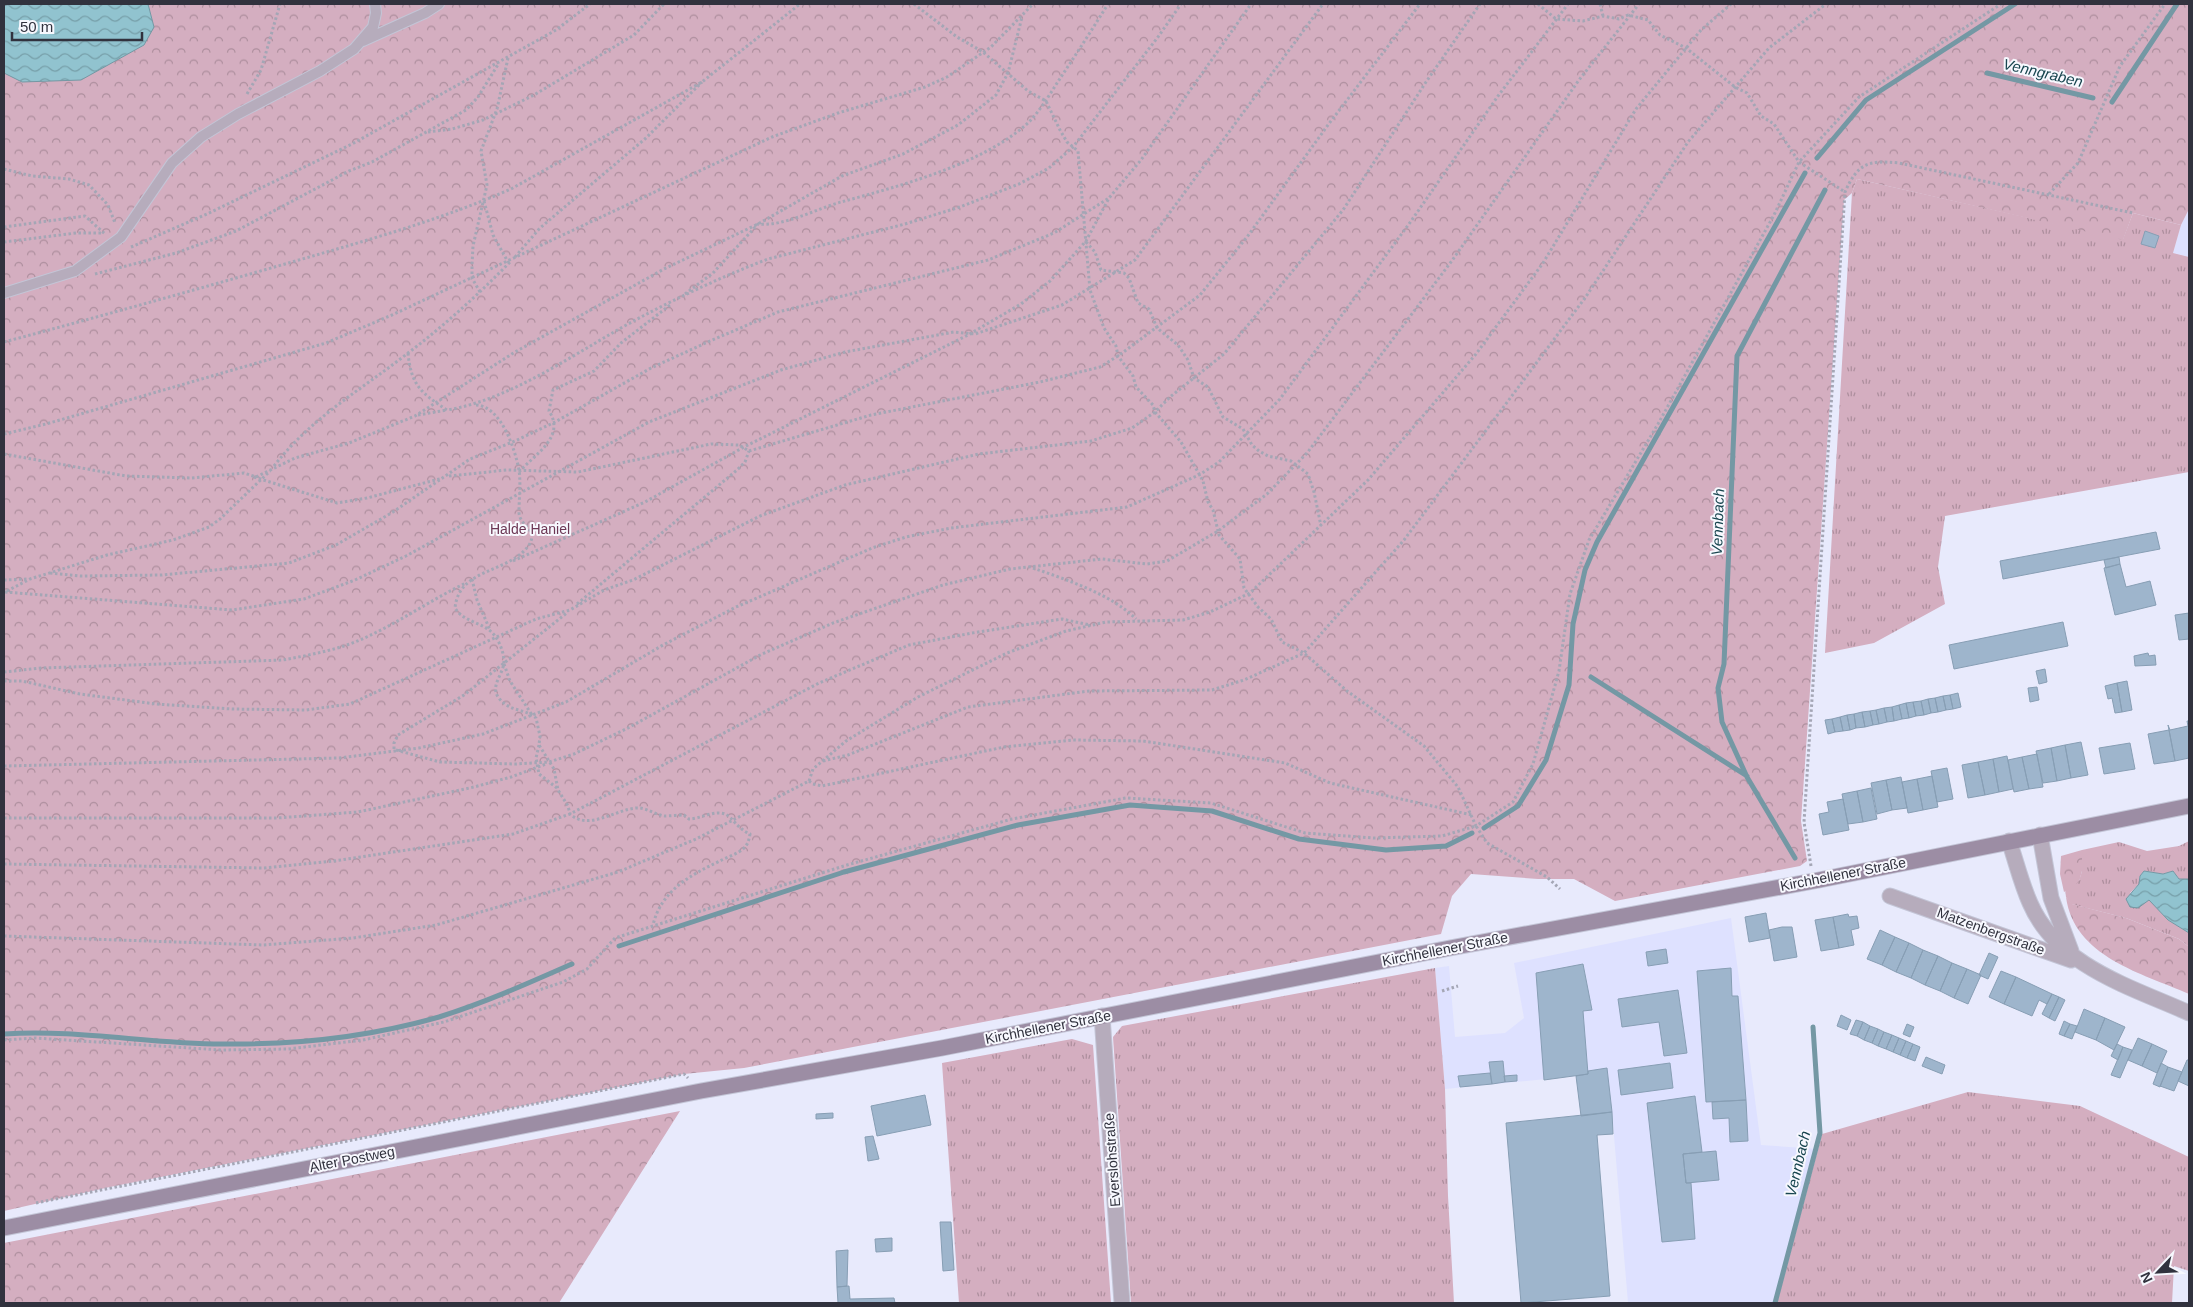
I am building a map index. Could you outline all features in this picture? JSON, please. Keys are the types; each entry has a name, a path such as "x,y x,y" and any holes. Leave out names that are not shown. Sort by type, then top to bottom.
{"main road":[{"name":"Kirchhellener Straße","path":"701,1091 1814,880 2189,806"},
{"name":"Alter Postweg","path":"4,1228 701,1091"}],"street":[{"name":"Matzenbergstraße","path":"2040,835 2051,898 2067,942 2076,959"},
{"name":"Matzenbergstraße","path":"2008,841 2030,903 2055,940 2076,959 2091,968"},
{"name":"Matzenbergstraße","path":"1890,896 2091,968 2189,1013"},
{"name":"Everslohstraße","path":"1102,1016 1122,1303"}],"lane":[{"path":"362,41 375,22 375,4"},
{"path":"4,293 75,271 121,237 172,163 201,137 238,114 320,71 362,41 425,13 439,4"}],"path":[{"path":"241,101 260,70 280,4"},
{"path":"128,248 207,214 352,144 556,30 590,4"},
{"path":"422,133 452,129 495,115 541,91 634,35 664,4"},
{"path":"4,592 30,579 107,554 173,540 198,532 220,520 274,467 319,417 408,353 480,292 514,259 540,228 646,138 702,82 800,4"},
{"path":"914,4 956,37 983,52 1028,91 1046,101 1060,130 1080,156 1090,290 1104,328 1116,346 1118,356 1134,376 1136,387 1153,405 1155,412 1181,442 1203,481 1208,502 1213,510 1218,535 1240,559 1244,588 1250,593 1258,607 1271,619 1282,642 1304,653 1347,691 1424,746 1458,787 1476,826 1487,842 1547,877 1560,889"},
{"path":"4,434 46,424 326,343 508,262 772,136 838,113 925,87 947,77 983,52 1022,17 1033,4"},
{"path":"758,224 770,226 827,206 891,188 982,154 1011,136 1029,122 1046,101 1108,4"},
{"path":"414,416 473,405 558,365 643,316 768,259 906,224 1011,188 1049,168 1073,147 1158,37 1181,4"},
{"path":"4,672 41,668 283,660 348,645 389,625 472,579 645,502 744,448 968,334 1021,304 1050,281 1086,241 1109,198 1141,160 1251,4"},
{"path":"4,592 232,610 304,599 355,580 398,560 521,495 649,422 781,370 854,350 954,332 968,334 1062,305 1090,290 1135,260 1323,4"},
{"path":"749,452 871,415 1040,382 1100,367 1118,356 1200,295 1247,237 1328,125 1420,4"},
{"path":"4,681 22,681 80,694 156,704 232,709 306,710 350,704 536,620 570,610 604,590 632,580 760,516 845,485 979,454 1091,441 1132,428 1155,412 1224,354 1343,210 1426,82 1480,4"},
{"path":"1538,4 1556,19 1583,21 1603,16 1619,19 1628,15 1648,20 1660,35 1686,48 1735,87 1747,93 1761,116 1774,124 1799,162 1845,192"},
{"path":"4,766 338,758 394,749 419,748 482,734 566,702 663,646 736,607 872,548 906,537 951,528 1127,506 1199,476 1219,462 1286,391 1409,224 1498,96 1568,4"},
{"path":"1600,4 1603,16"},
{"path":"4,818 277,818 358,812 474,787 537,768 574,754 628,728 762,654 833,623 943,585 1010,569 1102,559 1147,564 1166,561 1218,530 1267,494 1307,452 1451,262 1579,80 1628,15 1639,4"},
{"path":"4,936 263,946 353,938 436,925 618,872 696,839 809,781 813,769 846,741 918,697 1007,653 1066,631 1106,622 1183,620 1210,612 1250,593 1368,480 1476,354 1543,263 1636,110 1701,30 1731,4"},
{"path":"823,761 848,755 968,707 1089,691 1212,690 1244,680 1304,653 1404,540 1585,298 1688,142 1769,48 1826,4"},
{"path":"4,1040 35,1038 221,1050 288,1049 363,1040 444,1022 563,982 587,969 615,938 847,865 1012,819 1126,798 1211,803 1305,833 1374,838 1442,836 1476,826 1513,802 1532,764 1559,671 1570,594 1589,540 1658,424 1774,215 1799,162 1859,97 2001,4"},
{"path":"2049,194 2078,162 2120,66 2165,4"},
{"path":"4,454 126,476 192,478 244,473 256,477 274,467 349,443 414,416 515,352 664,269 758,224 842,176 903,154 958,125 996,95 1008,73 1022,17"},
{"path":"480,292 472,278 473,246 487,185 481,151 495,115 508,57"},
{"path":"90,275 176,253 236,231 372,162 422,133 448,122 466,110 478,97 500,62"},
{"path":"4,342 135,307 407,228 484,201 511,189 702,82"},
{"path":"1814,880 1804,822 1845,192 1852,175 1864,164 1880,161 1899,163 2133,213"},
{"path":"4,169 32,176 69,180 90,185 108,206 121,237"},
{"path":"50,573 82,576 162,575 289,563 336,544 393,512 470,459 511,443 555,422 651,368 778,312 988,260 1054,233 1109,198"},
{"path":"484,201 493,235 508,262"},
{"path":"4,227 85,216 95,223 102,233"},
{"path":"519,472 550,441 555,431 555,422 549,411 553,390 594,371 621,343 707,278 758,224"},
{"path":"4,242 76,233 102,233 121,237"},
{"path":"1086,241 1095,252 1101,270 1124,274 1129,278 1138,303 1148,309 1157,328 1178,345 1188,360 1194,378 1208,388 1223,417 1243,428 1252,445 1264,454 1296,464 1308,474 1321,526"},
{"path":"408,353 410,371 414,382 426,397 447,410"},
{"path":"473,405 488,407 492,411 511,443 519,472 521,495 519,514 522,522 531,531 532,538 513,561"},
{"path":"244,473 337,503 358,500 447,476 506,470 519,472 578,472 711,444 728,443 744,448 749,452"},
{"path":"394,749 394,743 398,736 464,695 570,610 737,470 745,462 749,452"},
{"path":"1032,568 1078,585 1124,608 1137,620"},
{"path":"4,580 30,579"},
{"path":"472,579 477,600 490,630 497,638 502,651 510,681 539,724 537,768 544,779 557,788"},
{"path":"467,582 460,591 455,608 458,614 490,630"},
{"path":"4,864 264,868 334,861 513,834 570,814 819,682 909,645 972,632 1062,619 1091,625"},
{"path":"504,663 496,681 496,690 499,697 505,704 532,715"},
{"path":"809,781 822,786 1004,748 1073,740 1143,741 1285,763 1330,784 1472,815"},
{"path":"539,745 554,769 557,788 568,806 570,814 582,821 590,821 618,812 642,808 664,816 684,815 689,819 718,813 725,814 750,834 749,842 744,848 702,870 670,892 657,909 653,926"},
{"path":"394,749 440,762 549,762"},
{"path":"1442,991 1458,986"},
{"path":"33,1204 684,1074 701,1091"}],"shaded area":[{"path":"2189,209 2189,257 2173,253 2181,225"},
{"path":"1731,918 1761,1145 1818,1149 1780,1292 1773,1303 1628,1303 1612,1112 1581,1116 1576,1076 1445,1089 1435,968 1449,966 1455,1037 1505,1033 1524,1018 1514,963"}],"green space":[{"name":"Halde Haniel","path":"4,4 2189,4 2189,209 2181,225 2133,213 2123,240 1857,179 1852,193 1844,200 1801,821 1807,861 1800,866 1615,901 1574,879 1538,879 1471,874 1452,896 1441,934 744,1068 684,1074 110,1187 4,1211"},
{"path":"1857,179 2123,239 2133,213 2181,225 2173,253 2189,257 2189,472 1945,516 1938,567 1945,604 1874,643 1825,653 1852,193"},
{"path":"2189,841 2189,879 2179,879 2173,871 2163,874 2144,871 2140,876 2139,884 2130,893 2144,902 2149,899 2168,920 2189,933 2189,947 2179,939 2126,918 2071,904 2066,897 2065,889 2079,881 2082,871 2082,850 2119,842 2147,851 2179,846"},
{"path":"2082,850 2082,871 2079,882 2064,892 2060,874 2061,856"},
{"path":"2066,897 2072,904 2126,918 2179,939 2189,947 2189,994 2132,970 2096,949 2082,935 2072,918"},
{"path":"1435,968 1445,1089 1454,1303 1131,1303 1113,1037 1122,1026"},
{"path":"1072,1039 1093,1045 1111,1303 959,1303 942,1063"},
{"path":"1968,1092 2080,1106 2189,1157 2189,1271 2174,1266 2172,1303 1777,1303 1822,1134"},
{"path":"680,1111 559,1303 4,1303 4,1243"}],"water":[{"path":"10,4 148,4 154,27 144,45 81,80 22,82 4,73 4,6"},
{"path":"2144,871 2163,874 2173,871 2179,879 2189,879 2189,933 2168,920 2149,900 2138,908 2130,907 2126,899 2139,884 2140,876"}],"building":[{"path":"2145,231 2159,236 2155,248 2141,244"},
{"path":"2156,532 2160,549 2003,579 2000,561"},
{"path":"2119,557 2120,564 2106,568 2104,560"},
{"path":"2120,564 2126,587 2150,581 2156,605 2115,615 2104,568"},
{"path":"2189,613 2189,639 2179,640 2175,615"},
{"path":"2063,622 2068,646 1954,669 1949,645"},
{"path":"2148,653 2149,656 2155,655 2156,665 2135,666 2134,656"},
{"path":"2045,669 2047,682 2039,684 2036,671"},
{"path":"2127,681 2132,710 2122,712 2117,683"},
{"path":"2117,683 2122,712 2115,713 2112,698 2108,699 2105,686"},
{"path":"2037,687 2039,700 2030,702 2028,688"},
{"path":"1958,693 1961,707 1953,709 1950,695"},
{"path":"1950,695 1953,709 1946,710 1943,696"},
{"path":"1943,696 1946,710 1938,712 1935,698"},
{"path":"1935,698 1938,712 1931,713 1928,699"},
{"path":"1928,699 1931,713 1924,715 1921,701"},
{"path":"1921,701 1924,715 1916,716 1913,702"},
{"path":"1913,702 1916,716 1909,718 1906,703"},
{"path":"1906,703 1909,718 1902,719 1899,705"},
{"path":"1899,705 1902,719 1894,721 1892,707"},
{"path":"1892,707 1894,721 1887,722 1884,708"},
{"path":"1884,708 1887,722 1879,724 1876,710"},
{"path":"1876,710 1879,724 1873,725 1870,711"},
{"path":"1870,711 1873,725 1865,727 1862,712"},
{"path":"1862,712 1865,727 1856,728 1854,714"},
{"path":"1854,714 1856,728 1850,730 1847,715"},
{"path":"1847,715 1850,730 1843,731 1840,717"},
{"path":"1840,717 1843,731 1835,732 1832,719"},
{"path":"1832,719 1835,732 1828,734 1825,720"},
{"path":"2187,721 2189,721 2189,758 2175,761 2168,725 2170,730 2188,726"},
{"path":"2169,730 2175,761 2154,764 2148,734"},
{"path":"2081,742 2088,775 2071,778 2065,745"},
{"path":"2130,743 2135,769 2104,774 2099,748"},
{"path":"2065,745 2071,778 2057,781 2051,748"},
{"path":"2051,748 2057,781 2043,783 2036,751"},
{"path":"2037,754 2043,787 2029,789 2022,757"},
{"path":"2007,756 2013,789 1999,792 1993,759"},
{"path":"2022,757 2029,789 2014,792 2008,760"},
{"path":"1993,759 1999,792 1985,795 1978,762"},
{"path":"1978,762 1985,795 1968,798 1962,765"},
{"path":"1947,768 1953,799 1937,802 1931,771"},
{"path":"1932,776 1938,807 1923,810 1917,779"},
{"path":"1901,777 1907,808 1892,810 1886,780"},
{"path":"1917,779 1923,810 1908,813 1902,782"},
{"path":"1886,780 1892,810 1877,814 1871,783"},
{"path":"1871,788 1877,819 1863,822 1857,791"},
{"path":"1857,791 1863,822 1848,824 1842,794"},
{"path":"1843,799 1849,830 1823,835 1819,814 1829,812 1827,802"},
{"path":"1766,913 1770,938 1749,942 1745,917"},
{"path":"1848,914 1849,917 1857,916 1859,928 1851,930 1854,945 1839,948 1833,917"},
{"path":"1833,917 1839,948 1821,951 1815,920"},
{"path":"1792,927 1797,957 1774,961 1769,930"},
{"path":"1880,930 1895,937 1882,965 1867,959"},
{"path":"1895,937 1909,943 1896,972 1882,965"},
{"path":"1909,943 1923,950 1911,978 1896,972"},
{"path":"1666,949 1668,963 1648,966 1646,952"},
{"path":"1923,950 1938,956 1925,985 1911,978"},
{"path":"1989,953 1998,957 1988,979 1979,975"},
{"path":"1938,956 1952,963 1940,991 1925,985"},
{"path":"1952,963 1967,969 1954,998 1940,991"},
{"path":"1583,964 1592,1010 1583,1011 1588,1074 1544,1080 1536,973"},
{"path":"1731,968 1732,996 1738,996 1746,1100 1706,1102 1697,971"},
{"path":"1967,969 1981,975 1968,1004 1954,998"},
{"path":"2001,971 2016,977 2004,1004 1989,997"},
{"path":"2016,977 2052,994 2047,1004 2039,1000 2032,1016 2004,1004"},
{"path":"1678,990 1687,1053 1664,1056 1659,1022 1622,1027 1618,999"},
{"path":"2052,994 2059,997 2049,1018 2042,1014"},
{"path":"2059,997 2065,1000 2055,1021 2049,1018"},
{"path":"2084,1009 2105,1018 2096,1040 2075,1032"},
{"path":"1841,1015 1851,1020 1847,1030 1837,1026"},
{"path":"2105,1018 2125,1027 2114,1050 2096,1040"},
{"path":"1856,1020 1863,1022 1857,1036 1850,1034"},
{"path":"2064,1021 2070,1024 2064,1036 2059,1034"},
{"path":"1863,1022 1870,1026 1864,1040 1857,1036"},
{"path":"1907,1024 1914,1027 1910,1037 1903,1034"},
{"path":"2070,1024 2077,1026 2072,1039 2064,1036"},
{"path":"1870,1026 1878,1029 1872,1043 1864,1040"},
{"path":"1878,1029 1884,1032 1878,1046 1872,1043"},
{"path":"1884,1032 1892,1035 1886,1049 1878,1046"},
{"path":"1892,1035 1899,1038 1893,1052 1886,1049"},
{"path":"1899,1038 1906,1041 1900,1055 1893,1052"},
{"path":"2138,1038 2152,1044 2142,1066 2128,1060"},
{"path":"1906,1041 1913,1044 1907,1058 1900,1055"},
{"path":"1913,1044 1920,1047 1915,1061 1907,1058"},
{"path":"2117,1044 2123,1047 2118,1060 2111,1056"},
{"path":"2152,1044 2167,1051 2157,1073 2142,1066"},
{"path":"2123,1047 2132,1050 2120,1078 2111,1075"},
{"path":"1926,1057 1945,1065 1942,1074 1922,1066"},
{"path":"2187,1060 2189,1060 2189,1086 2178,1081"},
{"path":"1503,1061 1505,1082 1492,1084 1489,1062"},
{"path":"1670,1063 1673,1088 1621,1095 1618,1070"},
{"path":"2161,1063 2168,1067 2160,1087 2153,1084"},
{"path":"2168,1067 2182,1072 2174,1091 2160,1086"},
{"path":"1607,1068 1612,1112 1581,1116 1576,1076 1588,1074 1588,1071"},
{"path":"1490,1073 1492,1084 1460,1087 1458,1076"},
{"path":"1517,1075 1517,1081 1505,1082 1504,1076"},
{"path":"925,1095 931,1125 877,1136 871,1106"},
{"path":"1695,1096 1702,1152 1683,1154 1686,1183 1691,1183 1695,1239 1662,1242 1647,1103"},
{"path":"1746,1100 1748,1141 1730,1142 1729,1118 1713,1119 1712,1102"},
{"path":"1612,1112 1613,1134 1597,1135 1610,1296 1521,1303 1506,1123"},
{"path":"833,1113 833,1118 816,1119 816,1114"},
{"path":"873,1136 879,1159 868,1161 865,1137"},
{"path":"1716,1151 1719,1180 1686,1183 1683,1154"},
{"path":"940,1222 951,1222 954,1270 943,1271"},
{"path":"892,1238 892,1251 876,1252 875,1239"},
{"path":"848,1250 847,1286 837,1287 836,1251"},
{"path":"849,1286 850,1299 894,1298 895,1303 838,1303 837,1287"}],"waterway":[{"path":"1817,158 1866,100 2015,4"},
{"name":"Venngraben","path":"2112,102 2177,4"},
{"name":"Venngraben","path":"1987,73 2093,98"},
{"path":"1484,828 1518,806 1546,760 1569,685 1573,624 1585,570 1597,542 1805,173"},
{"name":"Vennbach","path":"1795,858 1747,777 1722,722 1718,688 1724,664 1737,356 1825,190"},
{"path":"1591,677 1747,776"},
{"path":"619,946 844,872 1018,825 1130,805 1212,811 1299,839 1386,850 1446,846 1472,833"},
{"path":"4,1034 59,1033 167,1042 222,1044 277,1043 359,1035 439,1017 490,999 572,964"},
{"name":"Vennbach","path":"1775,1303 1820,1133 1813,1027"}]}
